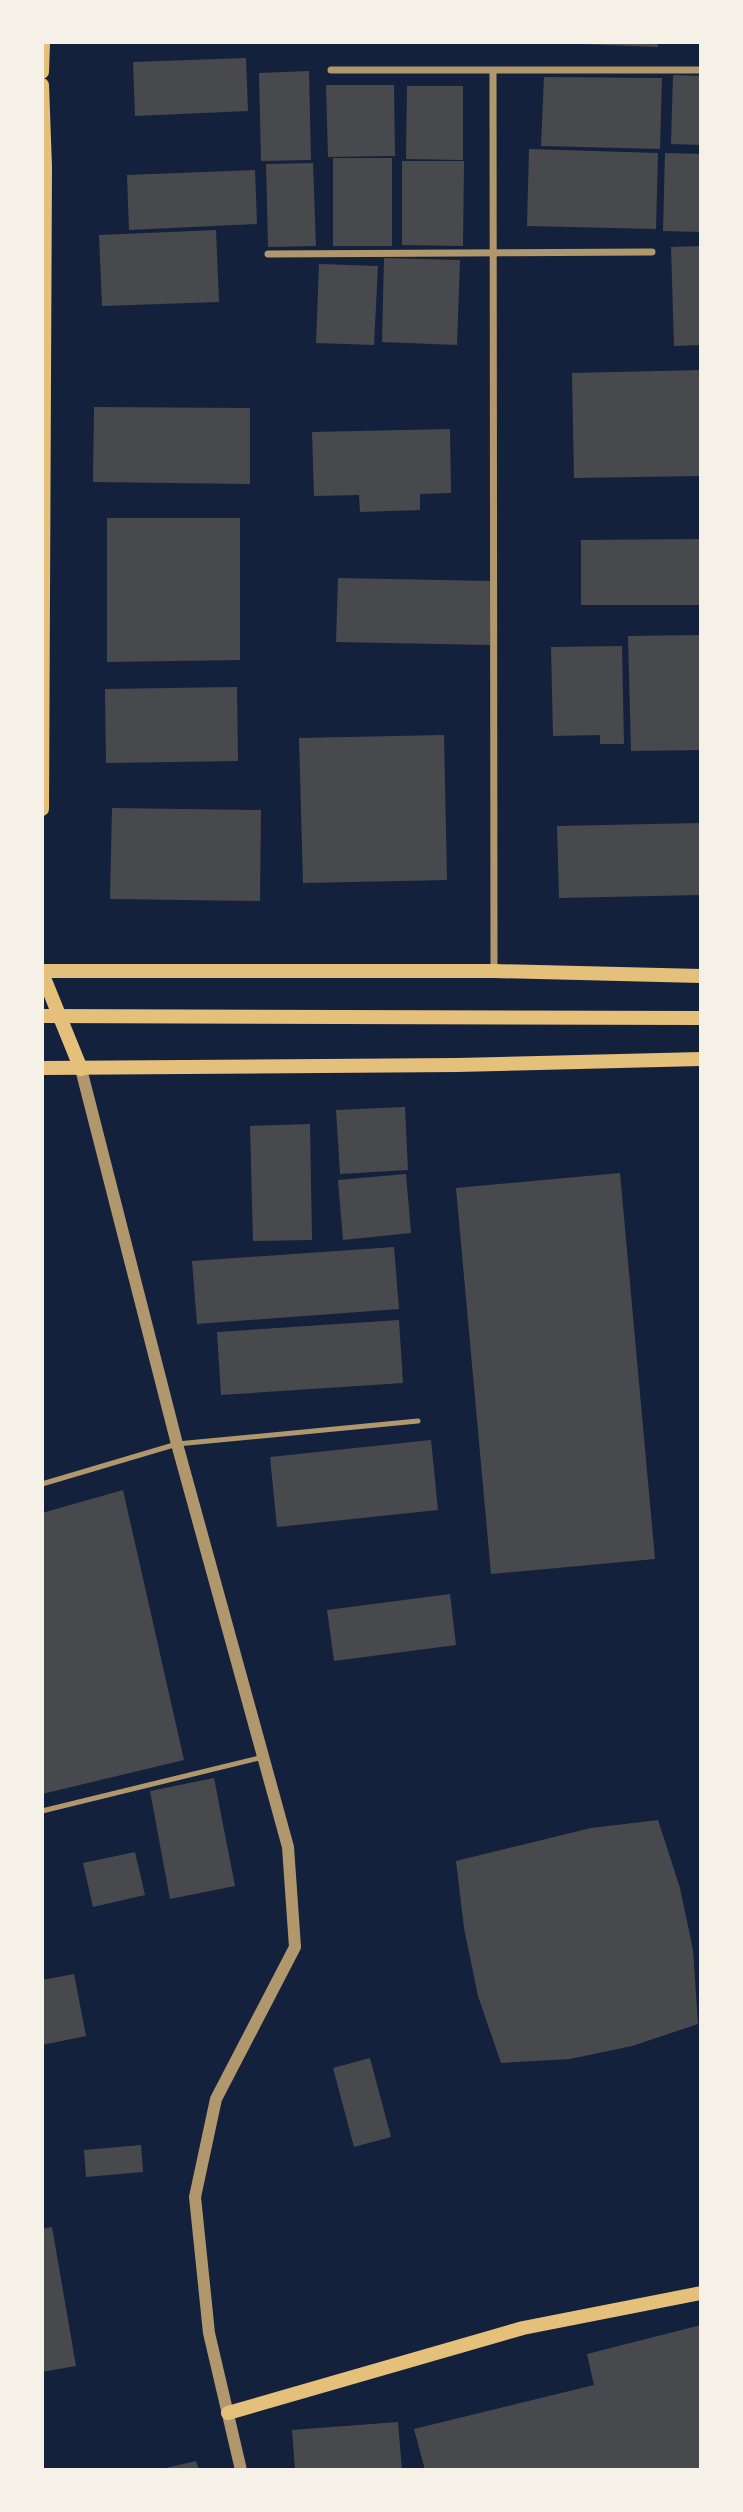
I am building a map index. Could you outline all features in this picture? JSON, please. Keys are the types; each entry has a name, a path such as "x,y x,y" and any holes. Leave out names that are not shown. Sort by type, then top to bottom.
{"main road":[{"path":"42,72 43,42"},
{"path":"42,85 45,167 42,809"},
{"path":"81,1069 42,972 494,971 701,976"},
{"path":"42,1016 701,1018"},
{"path":"42,1068 457,1065 701,1059"},
{"path":"228,2413 523,2328 701,2293"}],"street":[{"path":"331,70 701,70"},
{"path":"494,71 494,971"},
{"path":"268,254 652,252"},
{"path":"81,1069 177,1444 288,1847 295,1947 216,2099 195,2197 209,2333 241,2470"}],"lane":[{"path":"42,1485 177,1444 418,1421"},
{"path":"42,1811 263,1757"}],"building":[{"path":"529,42 658,42 658,47"},
{"path":"246,58 248,111 135,116 133,62"},
{"path":"309,71 311,160 261,161 259,73"},
{"path":"673,75 701,76 701,145 671,144"},
{"path":"544,77 662,78 660,149 541,146"},
{"path":"326,85 394,85 395,156 328,157"},
{"path":"407,86 463,86 463,160 406,159"},
{"path":"529,149 658,153 656,229 527,226"},
{"path":"665,153 701,154 701,232 663,231"},
{"path":"333,158 392,158 392,246 333,246"},
{"path":"402,161 464,161 463,246 402,245"},
{"path":"313,163 316,246 268,247 266,164"},
{"path":"255,170 257,224 129,230 127,175"},
{"path":"216,230 219,302 102,306 99,235"},
{"path":"701,246 701,345 674,346 671,247"},
{"path":"384,258 460,260 457,345 382,342"},
{"path":"319,264 378,266 374,345 316,343"},
{"path":"701,370 701,476 574,478 572,373"},
{"path":"94,407 250,408 250,484 93,482"},
{"path":"450,429 451,493 420,494 420,510 360,512 359,495 314,496 312,432"},
{"path":"107,518 240,518 240,660 107,662"},
{"path":"701,539 701,605 581,605 581,540"},
{"path":"338,578 491,581 490,645 336,642"},
{"path":"701,635 701,750 631,751 628,636"},
{"path":"622,646 624,744 600,744 600,735 553,736 551,647"},
{"path":"237,687 238,761 106,763 105,689"},
{"path":"444,735 447,880 303,883 299,738"},
{"path":"112,808 261,810 260,901 110,899"},
{"path":"701,823 701,895 559,898 557,826"},
{"path":"405,1107 408,1170 340,1174 336,1110"},
{"path":"310,1124 312,1240 253,1241 250,1126"},
{"path":"620,1173 655,1559 491,1574 456,1188"},
{"path":"406,1174 411,1233 343,1240 338,1180"},
{"path":"394,1247 399,1309 197,1324 192,1261"},
{"path":"399,1320 403,1383 221,1395 217,1332"},
{"path":"431,1440 438,1510 277,1527 270,1457"},
{"path":"123,1490 184,1760 42,1794 42,1513"},
{"path":"450,1594 456,1645 334,1661 327,1610"},
{"path":"214,1778 235,1886 170,1899 150,1791"},
{"path":"658,1820 680,1888 693,1950 698,2024 632,2046 570,2059 501,2063 478,1996 464,1928 456,1861 591,1828"},
{"path":"135,1852 145,1895 93,1907 83,1863"},
{"path":"74,1974 86,2036 42,2045 42,1980"},
{"path":"370,2058 391,2137 354,2147 333,2068"},
{"path":"141,2145 143,2172 86,2177 84,2150"},
{"path":"52,2227 76,2366 42,2372 42,2229"},
{"path":"701,2325 701,2470 425,2470 414,2429 594,2385 587,2354"},
{"path":"398,2422 402,2470 295,2470 292,2430"},
{"path":"196,2461 199,2470 162,2469"}]}
